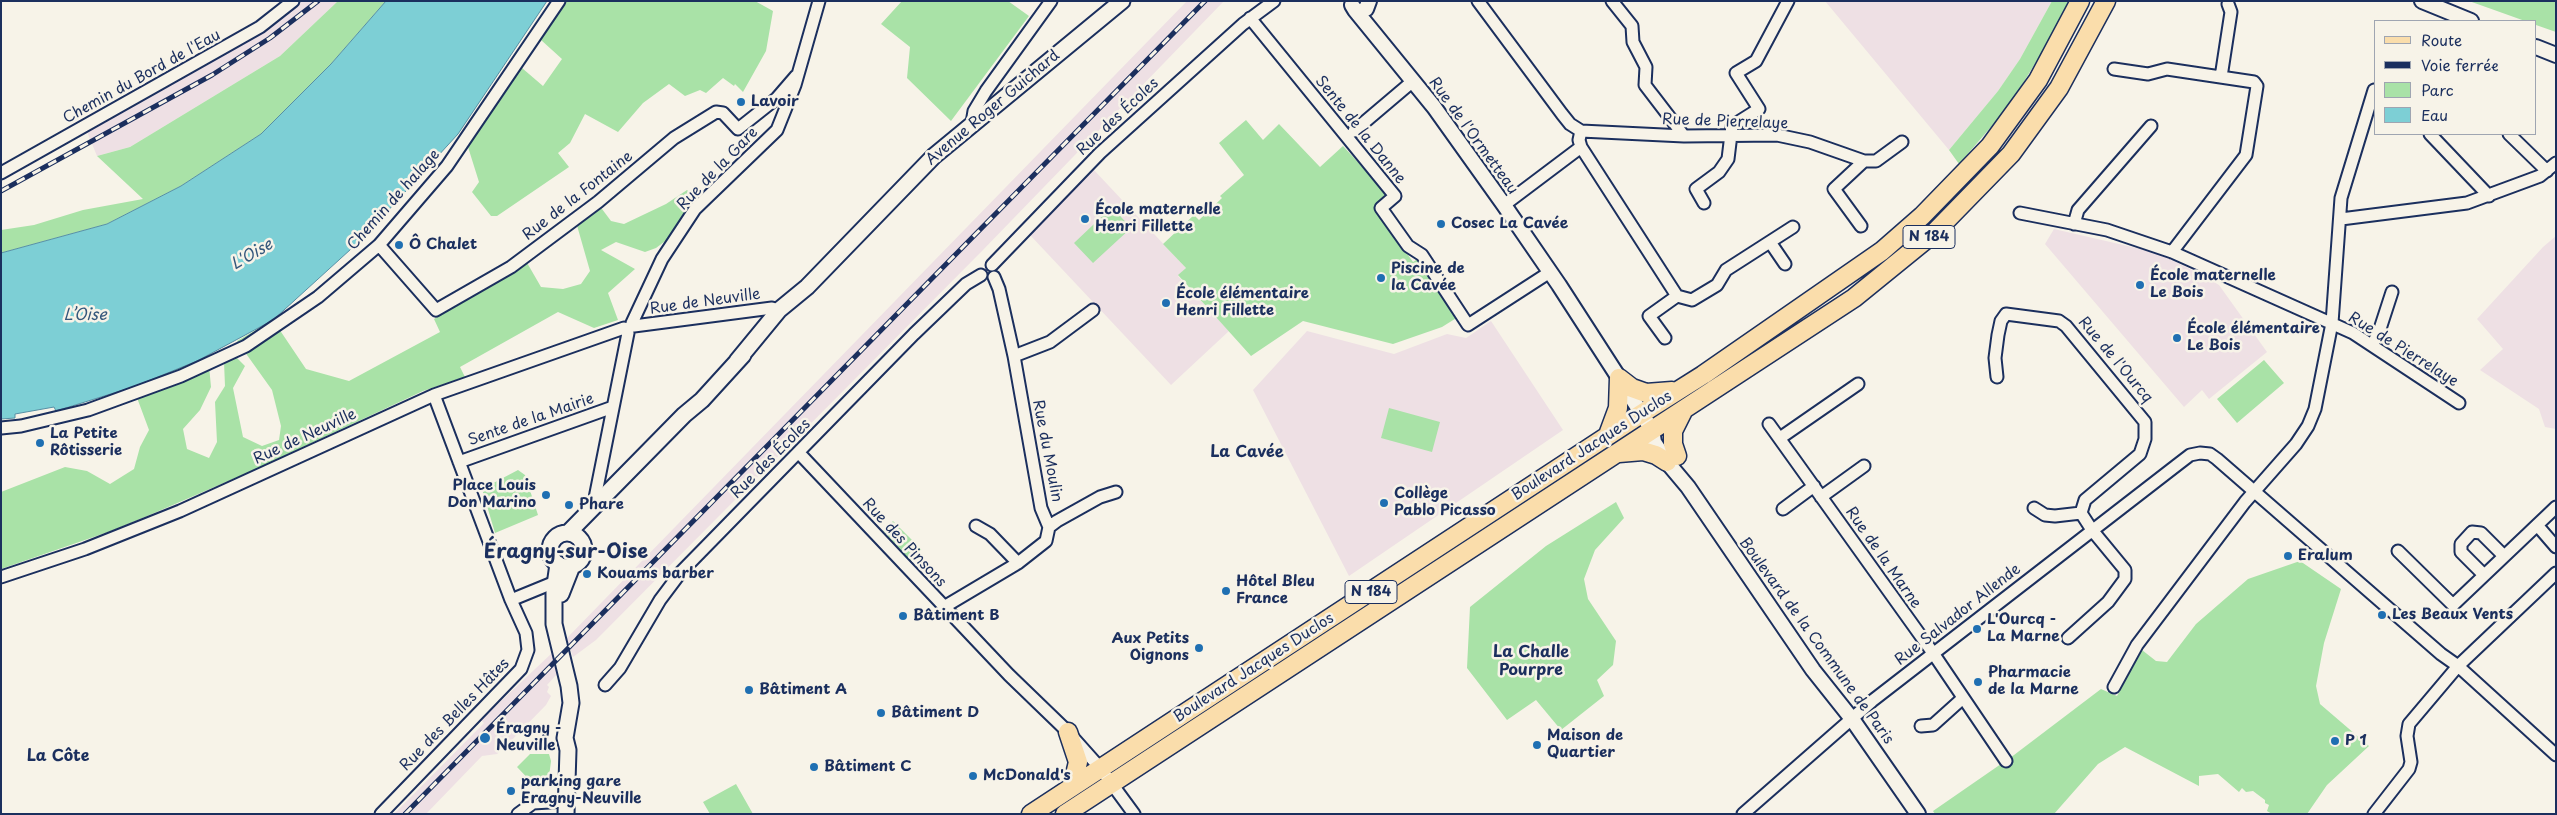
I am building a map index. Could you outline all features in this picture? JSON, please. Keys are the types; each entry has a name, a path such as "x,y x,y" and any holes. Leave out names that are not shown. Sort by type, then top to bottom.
{"main road":[{"name":"Avenue Roger Guichard","path":"574,535 593,511 684,415 702,400 778,311 806,287 934,156 1122,1"},
{"name":"Boulevard Jacques Duclos","path":"1031,814 1640,414 1703,375 1882,251 1928,210 1990,146 2038,80 2080,1"},
{"name":"Boulevard Jacques Duclos","path":"1071,810 1117,786 1685,407 1854,298 1934,233 2011,154 2048,104 2074,63 2106,1"},
{"name":"Avenue Roger Guichard","path":"732,365 785,317 806,287"},
{"path":"769,331 780,316 778,311"},
{"path":"1619,378 1632,388 1646,393 1662,394 1678,390"},
{"path":"1608,435 1618,408 1619,378"},
{"name":"N 184","path":"1652,430 1678,390"},
{"path":"1616,454 1643,451 1672,459 1674,430 1678,418 1685,407"},
{"name":"N 184","path":"1616,454 1620,444 1635,426 1640,414"},
{"path":"565,565 551,555 551,544 558,535 574,535 584,551 580,561 565,565 555,582 554,624 570,694 570,718 565,738 568,750 566,807"},
{"path":"565,565 560,605 563,640 576,697 574,740 568,750"},
{"path":"1068,732 1078,762 1072,787"},
{"name":"N 184","path":"1117,786 1124,766 1135,754 1138,745"},
{"name":"N 184","path":"1071,810 1079,798 1094,783 1101,769"}],"street":[{"name":"Chemin du Bord de l'Eau","path":"1,174 260,27 293,1"},
{"name":"Chemin de halage","path":"1,428 21,426 88,410 219,360 295,314 344,277 379,245 447,166 559,1"},
{"name":"Rue de la Gare","path":"593,511 629,327 662,259 695,209 777,130 795,85 796,76 819,1"},
{"path":"972,124 974,110 986,91 1051,1"},
{"name":"Rue des Écoles","path":"605,685 620,668 660,600 680,572 914,334 966,284 981,275 983,266 993,271 1100,153 1250,18 1274,1"},
{"path":"1478,1 1562,114 1570,124 1581,131 1578,140 1581,147 1677,296 1692,300 1717,285 1726,270 1793,227"},
{"path":"1612,1 1632,26 1633,42 1646,67 1645,85 1684,136"},
{"path":"1704,203 1696,189 1719,172 1728,159 1732,126 1759,109 1736,73 1756,61 1788,1"},
{"path":"2422,1 2469,20"},
{"name":"Rue de l'Ormetteau","path":"1358,4 1374,30 1504,205 1550,272 1652,430"},
{"path":"2222,76 2231,12 2228,4"},
{"name":"Sente de la Danne","path":"1250,18 1395,196 1381,208 1408,246 1422,255 1468,325 1550,272"},
{"path":"2537,48 2556,55"},
{"path":"2114,69 2148,74 2168,68 2254,82 2257,86 2248,151 2238,168 2172,252"},
{"name":"Rue de la Fontaine","path":"379,245 436,310 511,267 598,202 674,138 716,112 723,113 738,129 777,98 796,76"},
{"name":"Sente de la Danne","path":"1354,131 1413,81"},
{"path":"2114,687 2137,645 2254,491 2292,449 2308,426 2314,408 2332,323 2343,189 2374,90"},
{"path":"2074,224 2078,210 2151,126"},
{"name":"Rue de Pierrelaye","path":"1581,131 1684,136 1777,135 1810,142 1864,161"},
{"path":"2431,135 2489,196"},
{"path":"2340,219 2448,207 2489,196 2540,176 2551,167 2510,135"},
{"path":"1861,226 1834,189 1864,161 1876,162 1902,142"},
{"path":"1504,205 1581,147"},
{"name":"Rue de Pierrelaye","path":"2020,214 2120,234 2172,252 2332,323 2372,345 2459,403"},
{"path":"1770,242 1785,264"},
{"name":"Rue du Moulin","path":"993,271 999,289 1014,356 1042,508 1050,527"},
{"path":"2372,345 2379,332 2392,292"},
{"path":"1665,338 1649,316 1677,296"},
{"name":"Rue de Neuville","path":"1,577 85,549 180,511 434,394 629,327 772,308 778,311"},
{"path":"1014,356 1050,342 1093,310"},
{"name":"Rue de l'Ourcq","path":"1997,377 1995,358 1998,335 2001,321 2006,314 2059,321 2066,326 2143,417 2145,439 2140,454 2084,500 2081,514"},
{"path":"1780,438 1858,384"},
{"name":"Rue des Belles Hâtes","path":"381,814 524,664 528,643 434,394"},
{"name":"Sente de la Mairie","path":"459,462 613,407"},
{"name":"Rue de la Marne","path":"1769,424 1933,653 2006,762"},
{"name":"Boulevard de la Commune de Paris","path":"1652,430 1654,442 1672,459 1688,487 1813,670 1852,719 1918,814"},
{"name":"Rue des Pinsons","path":"799,453 944,607 1068,732 1117,786 1134,814"},
{"name":"Rue Salvador Allende","path":"1743,814 1852,719 1933,653 2187,458 2200,453 2214,456 2254,491"},
{"path":"1821,496 1864,466"},
{"path":"1783,509 1814,486"},
{"path":"2254,491 2441,654 2458,666 2556,755"},
{"path":"944,607 1018,562 1046,541 1050,527 1057,520 1100,497 1116,492"},
{"path":"2398,551 2453,605 2483,574 2556,506"},
{"path":"2034,508 2045,515 2081,514 2125,570 2126,579 2108,602 2068,638"},
{"path":"2537,525 2556,547"},
{"path":"976,526 990,534 1018,562"},
{"path":"2483,574 2461,552 2461,544 2472,532 2481,533 2503,555"},
{"path":"2374,814 2409,769 2411,762 2408,728 2430,697 2458,666 2556,573"},
{"path":"511,600 555,582"},
{"path":"1921,726 1933,725 1963,698"},
{"path":"518,814 534,803 566,807"}],"shaded area":[{"path":"287,1 338,1 280,56 130,147 97,156 83,122 224,43"},
{"path":"1187,1 1224,1 982,251 596,640 573,657 567,638"},
{"path":"1825,1 2052,1 2020,59 1998,91 1949,150"},
{"path":"1093,169 1186,268 1178,276 1229,331 1171,385 1030,235"},
{"path":"2054,229 2158,253 2204,276 2219,285 2267,352 2209,399 2202,390 2184,407 2045,244"},
{"path":"2556,236 2556,429 2545,427 2539,409 2480,370 2503,349 2477,319 2543,247"},
{"name":"Collège Pablo Picasso","path":"1491,321 1563,430 1349,576 1253,390 1307,331 1394,354 1447,334 1466,338"},
{"path":"552,653 558,673 547,685 549,687 547,692 551,696 546,705 505,747 497,754 482,756 426,814 394,814 484,723 481,720"}],"green space":[{"path":"338,1 386,1 331,64 261,134 181,186 107,224 1,253 1,230 34,225 83,210 143,199 97,156 130,147 280,56"},
{"path":"567,1 755,1 773,11 766,51 743,92 735,84 734,86 723,78 706,93 700,90 685,96 669,84 643,103 618,132 585,114 570,143 558,153 569,167 497,216 491,216 472,192 479,182 468,147 522,68 543,86 562,59 541,40"},
{"path":"902,1 1008,1 1029,16 951,121 907,78 910,47 881,24"},
{"path":"2052,1 2070,1 2058,26 2009,106 1959,164 1949,150 1998,91 2020,59"},
{"path":"2469,1 2556,1 2556,32 2537,25 2537,20 2522,20"},
{"path":"1246,120 1263,140 1279,124 1320,167 1343,146 1388,195 1374,207 1413,262 1419,258 1458,317 1442,327 1393,344 1303,321 1251,356 1178,275 1186,268 1163,244 1194,215 1199,220 1222,198 1220,196 1244,175 1219,143"},
{"path":"687,190 696,198 672,236 656,248 645,252 616,242 601,250 635,269 608,293 618,320 594,328 558,312 460,367 465,377 423,391 256,469 111,531 1,569 1,492 65,467 87,471 110,484 134,469 140,447 149,430 133,387 208,355 211,387 200,410 183,429 187,449 209,458 217,442 215,402 225,386 224,362 235,356 245,366 233,388 243,437 262,446 279,440 281,426 272,390 237,341 273,320 306,369 349,381 440,332 434,319 526,261 541,287 563,289 581,284 590,271 576,222 599,205 611,221 624,224 666,204"},
{"path":"1112,207 1131,228 1093,263 1074,243"},
{"path":"2264,360 2284,383 2237,423 2217,399"},
{"path":"1389,408 1440,422 1432,452 1381,438"},
{"path":"518,470 525,475 538,515 495,533 482,489"},
{"path":"1616,502 1624,518 1595,550 1584,579 1588,599 1616,641 1613,665 1597,680 1604,696 1561,730 1536,700 1507,720 1467,668 1470,607 1546,546"},
{"path":"893,521 922,550 911,561 883,531"},
{"path":"2300,561 2341,589 2324,643 2316,686 2320,704 2369,746 2327,785 2307,814 2272,814 2267,811 2269,805 2265,803 2265,800 2253,791 2246,792 2242,788 2239,792 2218,774 2199,776 2199,786 2125,747 2098,764 2054,814 1935,814 1933,811 2014,755 2101,689 2117,696 2142,650 2156,661 2167,662 2196,624 2248,579"},
{"path":"530,754 549,754 551,761 548,785 538,789 517,767"},
{"path":"736,784 753,814 710,814 703,802"}],"water":[{"name":"L’Oise","path":"386,1 547,1 458,134 362,239 273,320 197,361 133,387 56,411 54,407 15,414 15,418 1,419 1,253 107,224 181,186 261,134 331,64"}],"railway":[{"path":"1,191 212,75 270,38 318,1"},
{"path":"405,814 1205,1"}],"place":[{"name":"Lavoir","path":"741,102"},
{"name":"École maternelle Henri Fillette","path":"1085,219"},
{"name":"Cosec La Cavée","path":"1441,224"},
{"name":"Ô Chalet","path":"399,245"},
{"name":"Piscine de la Cavée","path":"1381,278"},
{"name":"École maternelle Le Bois","path":"2140,285"},
{"name":"École élémentaire Henri Fillette","path":"1166,303"},
{"name":"École élémentaire Le Bois","path":"2177,338"},
{"name":"La Petite Rôtisserie","path":"40,443"},
{"name":"Place Louis Don Marino","path":"546,495"},
{"name":"Collège Pablo Picasso","path":"1384,503"},
{"name":"Phare","path":"569,505"},
{"name":"Eralum","path":"2288,556"},
{"name":"Kouams barber","path":"587,574"},
{"name":"Hôtel Bleu France","path":"1226,591"},
{"name":"Les Beaux Vents","path":"2382,615"},
{"name":"Bâtiment B","path":"903,616"},
{"name":"L'Ourcq - La Marne","path":"1977,629"},
{"name":"Aux Petits Oignons","path":"1199,648"},
{"name":"Pharmacie de la Marne","path":"1978,682"},
{"name":"Bâtiment A","path":"749,690"},
{"name":"Bâtiment D","path":"881,713"},
{"name":"Éragny - Neuville","path":"485,738"},
{"name":"P 1","path":"2335,741"},
{"name":"Maison de Quartier","path":"1537,745"},
{"name":"Bâtiment C","path":"814,767"},
{"name":"McDonald's","path":"973,776"},
{"name":"parking gare Eragny-Neuville","path":"511,791"}],"district":[{"name":"La Cavée","path":"1247,453"},
{"name":"Éragny-sur-Oise","path":"566,552"},
{"name":"La Challe Pourpre","path":"1531,662"},
{"name":"La Côte","path":"58,757"}],"water label":[{"name":"L'Oise","path":"252,255"}]}
